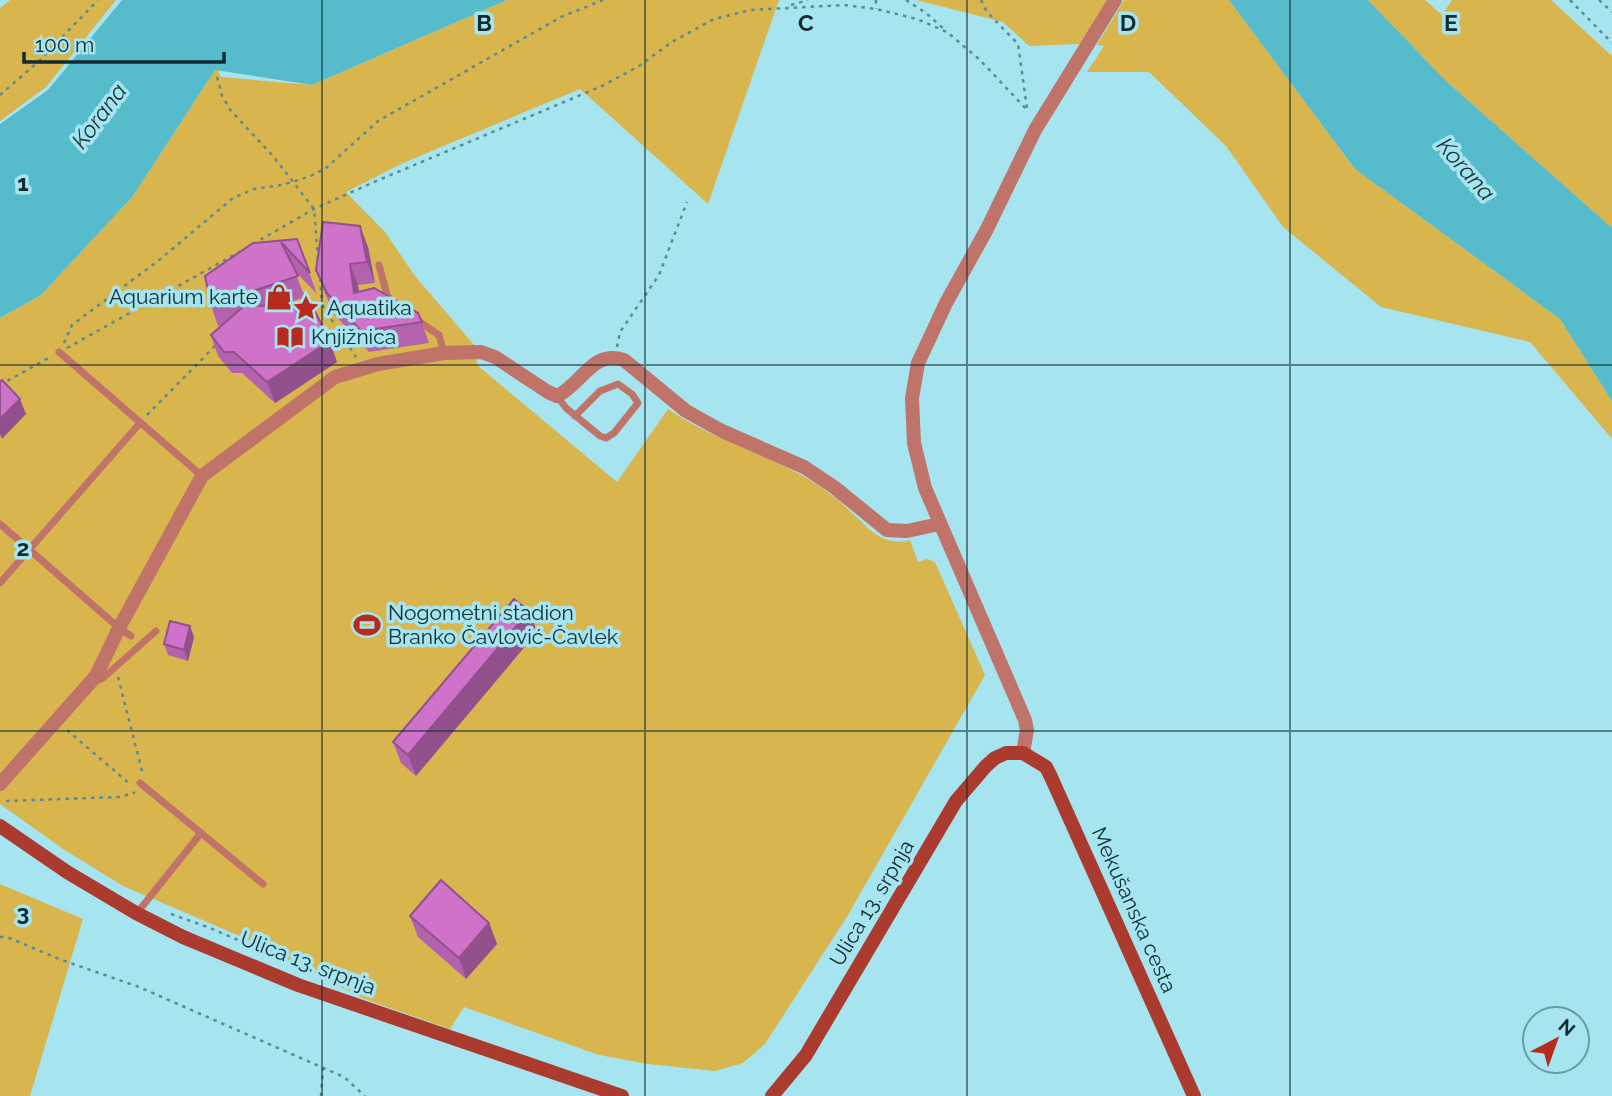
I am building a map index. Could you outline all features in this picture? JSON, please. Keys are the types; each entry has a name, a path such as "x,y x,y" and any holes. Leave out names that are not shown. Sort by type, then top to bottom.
{"street":[{"path":"1023,753 1027,730 1025,719 925,488 914,443 912,398 918,363 1035,130 1115,0"},
{"path":"0,784 91,682 125,632 202,476 335,376 378,364 444,354 481,352 495,357 557,396 603,358 615,357 624,360 686,411 722,431 804,467 834,487 887,530 908,531 939,524"},
{"name":"Ulica 13. srpnja","path":"772,1096 806,1055 956,801 995,758 1006,753 1023,753"},
{"name":"Mekušanska cesta","path":"1023,753 1046,767 1194,1096"},
{"name":"Ulica 13. srpnja","path":"0,826 67,872 183,937 298,985 622,1096"}],"lane":[{"path":"379,265 387,295 395,305"},
{"path":"406,313 439,335 444,354"},
{"path":"59,352 202,476"},
{"path":"557,396 575,416 606,438 638,403 632,394 618,384 600,391 575,416"},
{"path":"0,583 140,423"},
{"path":"0,524 125,632"},
{"path":"91,682 102,679 156,631"},
{"path":"140,783 263,884"},
{"path":"136,913 201,833"}],"path":[{"path":"0,94 29,72 98,0"},
{"path":"0,385 59,352 72,325 158,261 233,198 254,189 294,181 325,169 378,121 561,17 603,0"},
{"path":"785,8 808,0"},
{"path":"876,0 876,9"},
{"path":"906,0 926,13 980,60 1028,111"},
{"path":"981,0 987,12 1018,44 1028,111 1035,130"},
{"path":"1570,0 1612,43"},
{"path":"1599,0 1612,12"},
{"path":"80,341 314,209 602,86 714,19 751,10 845,5 917,19 947,32"},
{"path":"217,77 222,96 231,111 273,156 314,209 318,264"},
{"path":"615,357 620,332 659,275 687,202"},
{"path":"320,278 322,305 356,357"},
{"path":"309,308 322,305"},
{"path":"140,423 210,349 219,343"},
{"path":"117,674 144,778 140,783"},
{"path":"6,801 119,797 134,793 136,788 67,730"},
{"path":"170,914 275,956 303,972"},
{"path":"0,937 7,937 59,959 139,987 344,1077 365,1096"},
{"path":"321,1096 323,1068"}],"shaded area":[{"path":"10,0 116,0 46,87 0,121 0,8"},
{"path":"507,0 779,0 708,204 580,89 403,163 346,192 385,232 415,276 475,346 477,365 617,482 668,409 706,431 785,467 829,493 877,535 892,541 910,540 918,562 927,559 935,562 985,675 848,915 765,1044 743,1063 715,1071 648,1064 599,1055 464,1007 450,1029 364,999 249,940 123,886 63,849 0,804 0,318 41,295 133,196 215,70 218,70 221,77 312,85"},
{"path":"916,0 1107,0 1080,44 1029,46 1003,22"},
{"path":"1124,0 1229,0 1355,169 1560,319 1612,401 1612,439 1530,342 1381,307 1283,227 1226,146 1149,72 1087,72 1104,46 1097,45"},
{"path":"1368,0 1425,0 1442,15 1452,0 1551,0 1612,56 1612,228 1445,80"},
{"path":"0,884 83,919 30,1096 0,1096"}],"water":[{"name":"Korana","path":"122,0 507,0 312,85 215,70 133,196 41,295 0,318 0,124 48,90"},
{"name":"Korana","path":"1229,0 1368,0 1445,80 1612,228 1612,401 1560,319 1355,169"}],"building":[{"path":"323,222 360,226 367,262 350,264 354,293 374,288 418,313 422,322 361,331 327,293 316,270"},
{"path":"297,239 310,273 281,242 298,276 211,305 205,276 253,243"},
{"path":"310,302 330,341 267,382 234,352 224,352 211,335 245,305 291,307"},
{"path":"2,380 20,399 0,419 0,382"},
{"path":"514,599 529,611 408,755 393,742"},
{"path":"170,621 190,626 184,650 164,644"},
{"path":"441,880 489,923 459,958 410,916"}],"place":[{"name":"Aquarium karte","path":"279,297"},
{"name":"Aquatika","path":"306,308"},
{"name":"Knjižnica","path":"290,337"},
{"name":"Nogometni stadion Branko Čavlović-Čavlek","path":"367,625"}]}
